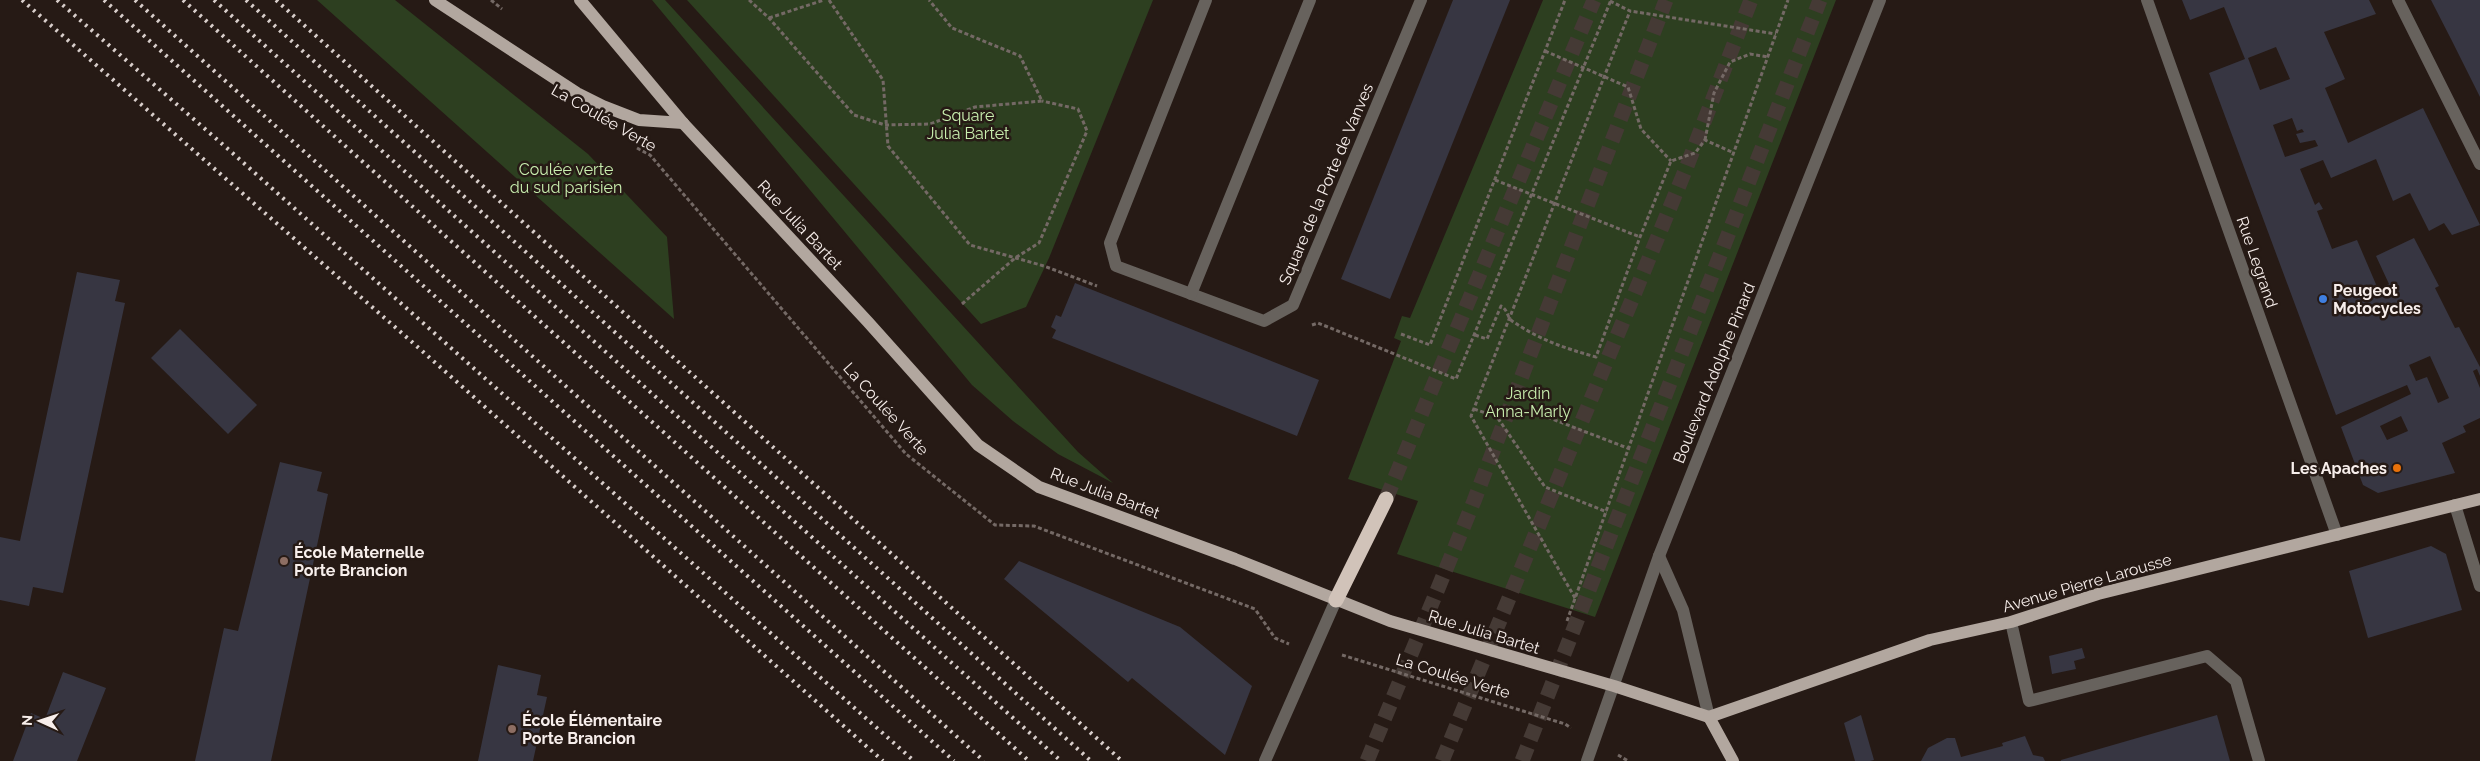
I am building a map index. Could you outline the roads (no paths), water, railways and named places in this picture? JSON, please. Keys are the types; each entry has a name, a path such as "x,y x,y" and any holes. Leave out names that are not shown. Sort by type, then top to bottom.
{"highway":[{"path":"1336,600 1386,499"}],"main road":[{"path":"435,0 577,93 603,106 639,120 683,122"},
{"name":"Rue Julia Bartet","path":"580,0 683,122 868,322 978,445 1039,487 1235,559 1390,621 1614,686 1709,717"},
{"name":"Avenue Pierre Larousse","path":"1709,717 1930,640 2011,622 2098,594 2480,499"},
{"path":"1709,717 1733,761"}],"street":[{"name":"Square de la Porte de Vanves","path":"1206,0 1110,243 1116,266 1264,321 1294,305 1421,0"},
{"path":"1191,294 1310,0"},
{"name":"Boulevard Adolphe Pinard","path":"1588,761 1659,556 1880,0"},
{"name":"Rue Legrand","path":"2147,0 2337,535"},
{"path":"2398,0 2480,164"},
{"path":"2455,506 2463,539 2480,586"},
{"path":"1659,556 1683,610 1709,717"},
{"path":"1265,761 1336,600"},
{"path":"2011,622 2029,700 2207,656 2236,681 2260,761"}],"tunnel":[{"path":"1386,499 1594,0"},
{"path":"1367,761 1474,501 1666,0"},
{"path":"1442,761 1685,171 1751,0"},
{"path":"1522,761 1820,0"}],"railway":[{"path":"22,0 412,342 883,761"},
{"path":"57,0 228,149 914,761"},
{"path":"104,0 954,761"},
{"path":"135,0 984,761"},
{"path":"183,0 1029,761"},
{"path":"214,0 1061,761"},
{"path":"246,0 1091,761"},
{"path":"276,0 1122,761"}],"place":[{"name":"Peugeot Motocycles","path":"2323,299"},
{"name":"Les Apaches","path":"2397,468"},
{"name":"École Maternelle Porte Brancion","path":"284,561"},
{"name":"École Élémentaire Porte Brancion","path":"512,729"}],"park label":[{"name":"Square Julia Bartet","path":"968,124"},
{"name":"Coulée verte du sud parisien","path":"566,178"},
{"name":"Jardin Anna-Marly","path":"1528,402"}]}
